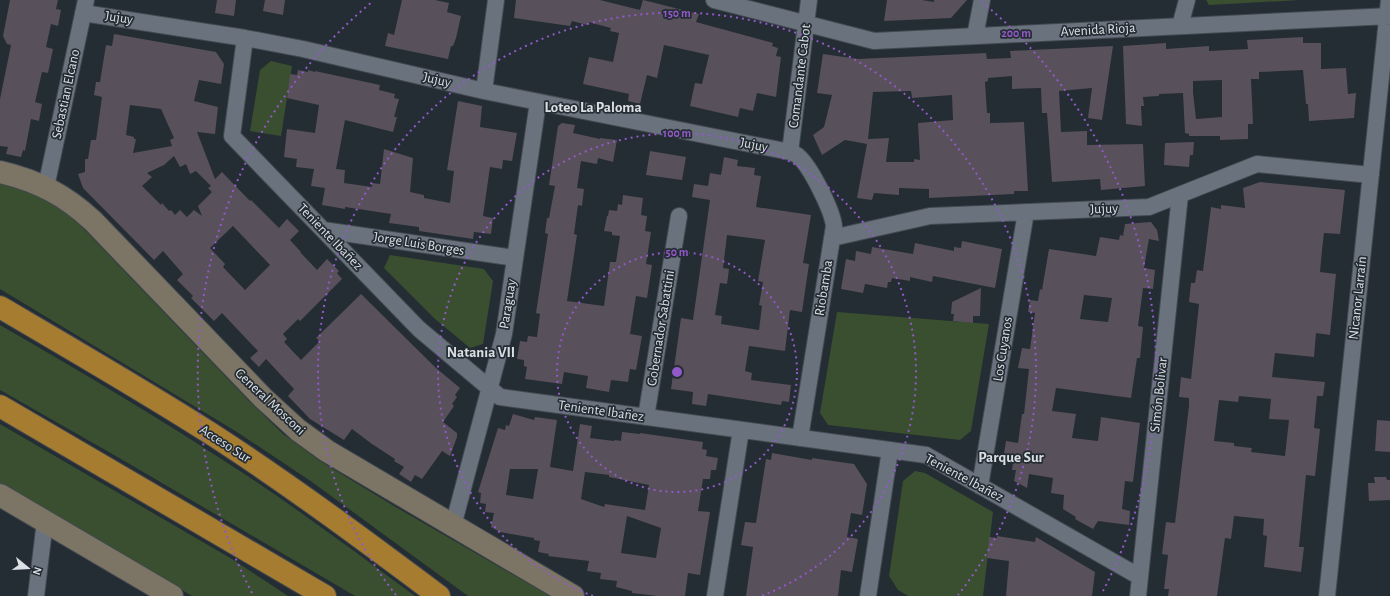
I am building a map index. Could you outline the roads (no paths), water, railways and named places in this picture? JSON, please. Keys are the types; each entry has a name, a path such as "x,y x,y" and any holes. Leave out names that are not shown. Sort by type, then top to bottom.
{"highway":[{"name":"Acceso Sur","path":"0,307 215,437 304,497 439,596"},
{"path":"0,406 325,596"},
{"path":"271,564 312,596"}],"street":[{"path":"484,91 496,0"},
{"name":"Avenida Rioja","path":"714,0 874,40 1388,17"},
{"name":"Comandante Cabot","path":"790,152 810,0"},
{"path":"975,36 982,0"},
{"path":"1180,26 1187,0"},
{"name":"Nicanor Larraín","path":"1327,596 1390,0"},
{"name":"Jujuy","path":"84,6 303,49 484,91 790,152"},
{"name":"Sebastian Elcano","path":"46,187 84,6"},
{"name":"Teniente Ibañez","path":"245,38 232,136 419,329 500,397 926,455 1140,577"},
{"name":"Paraguay","path":"453,526 504,334 538,102"},
{"name":"Riobamba","path":"790,152 801,160 810,171 823,196 833,222 832,238 800,438"},
{"name":"Jujuy","path":"832,238 930,216 1149,207 1257,164 1371,175"},
{"name":"General Mosconi","path":"0,172 29,180 46,187 70,202 94,221 263,398 298,430 327,451 573,596"},
{"name":"Simón Bolivar","path":"1138,596 1180,195"},
{"name":"Los Cuyanos","path":"980,486 1026,212"},
{"name":"Gobernador Sabattini","path":"646,417 679,216"},
{"name":"Jorge Luis Borges","path":"323,230 515,258"},
{"path":"715,596 740,430"},
{"path":"869,595 890,450"},
{"path":"0,495 172,596"},
{"path":"36,596 45,521"}],"district":[{"name":"Loteo La Paloma","path":"593,107"},
{"name":"Natania VII","path":"481,352"},
{"name":"Parque Sur","path":"1011,457"}]}
